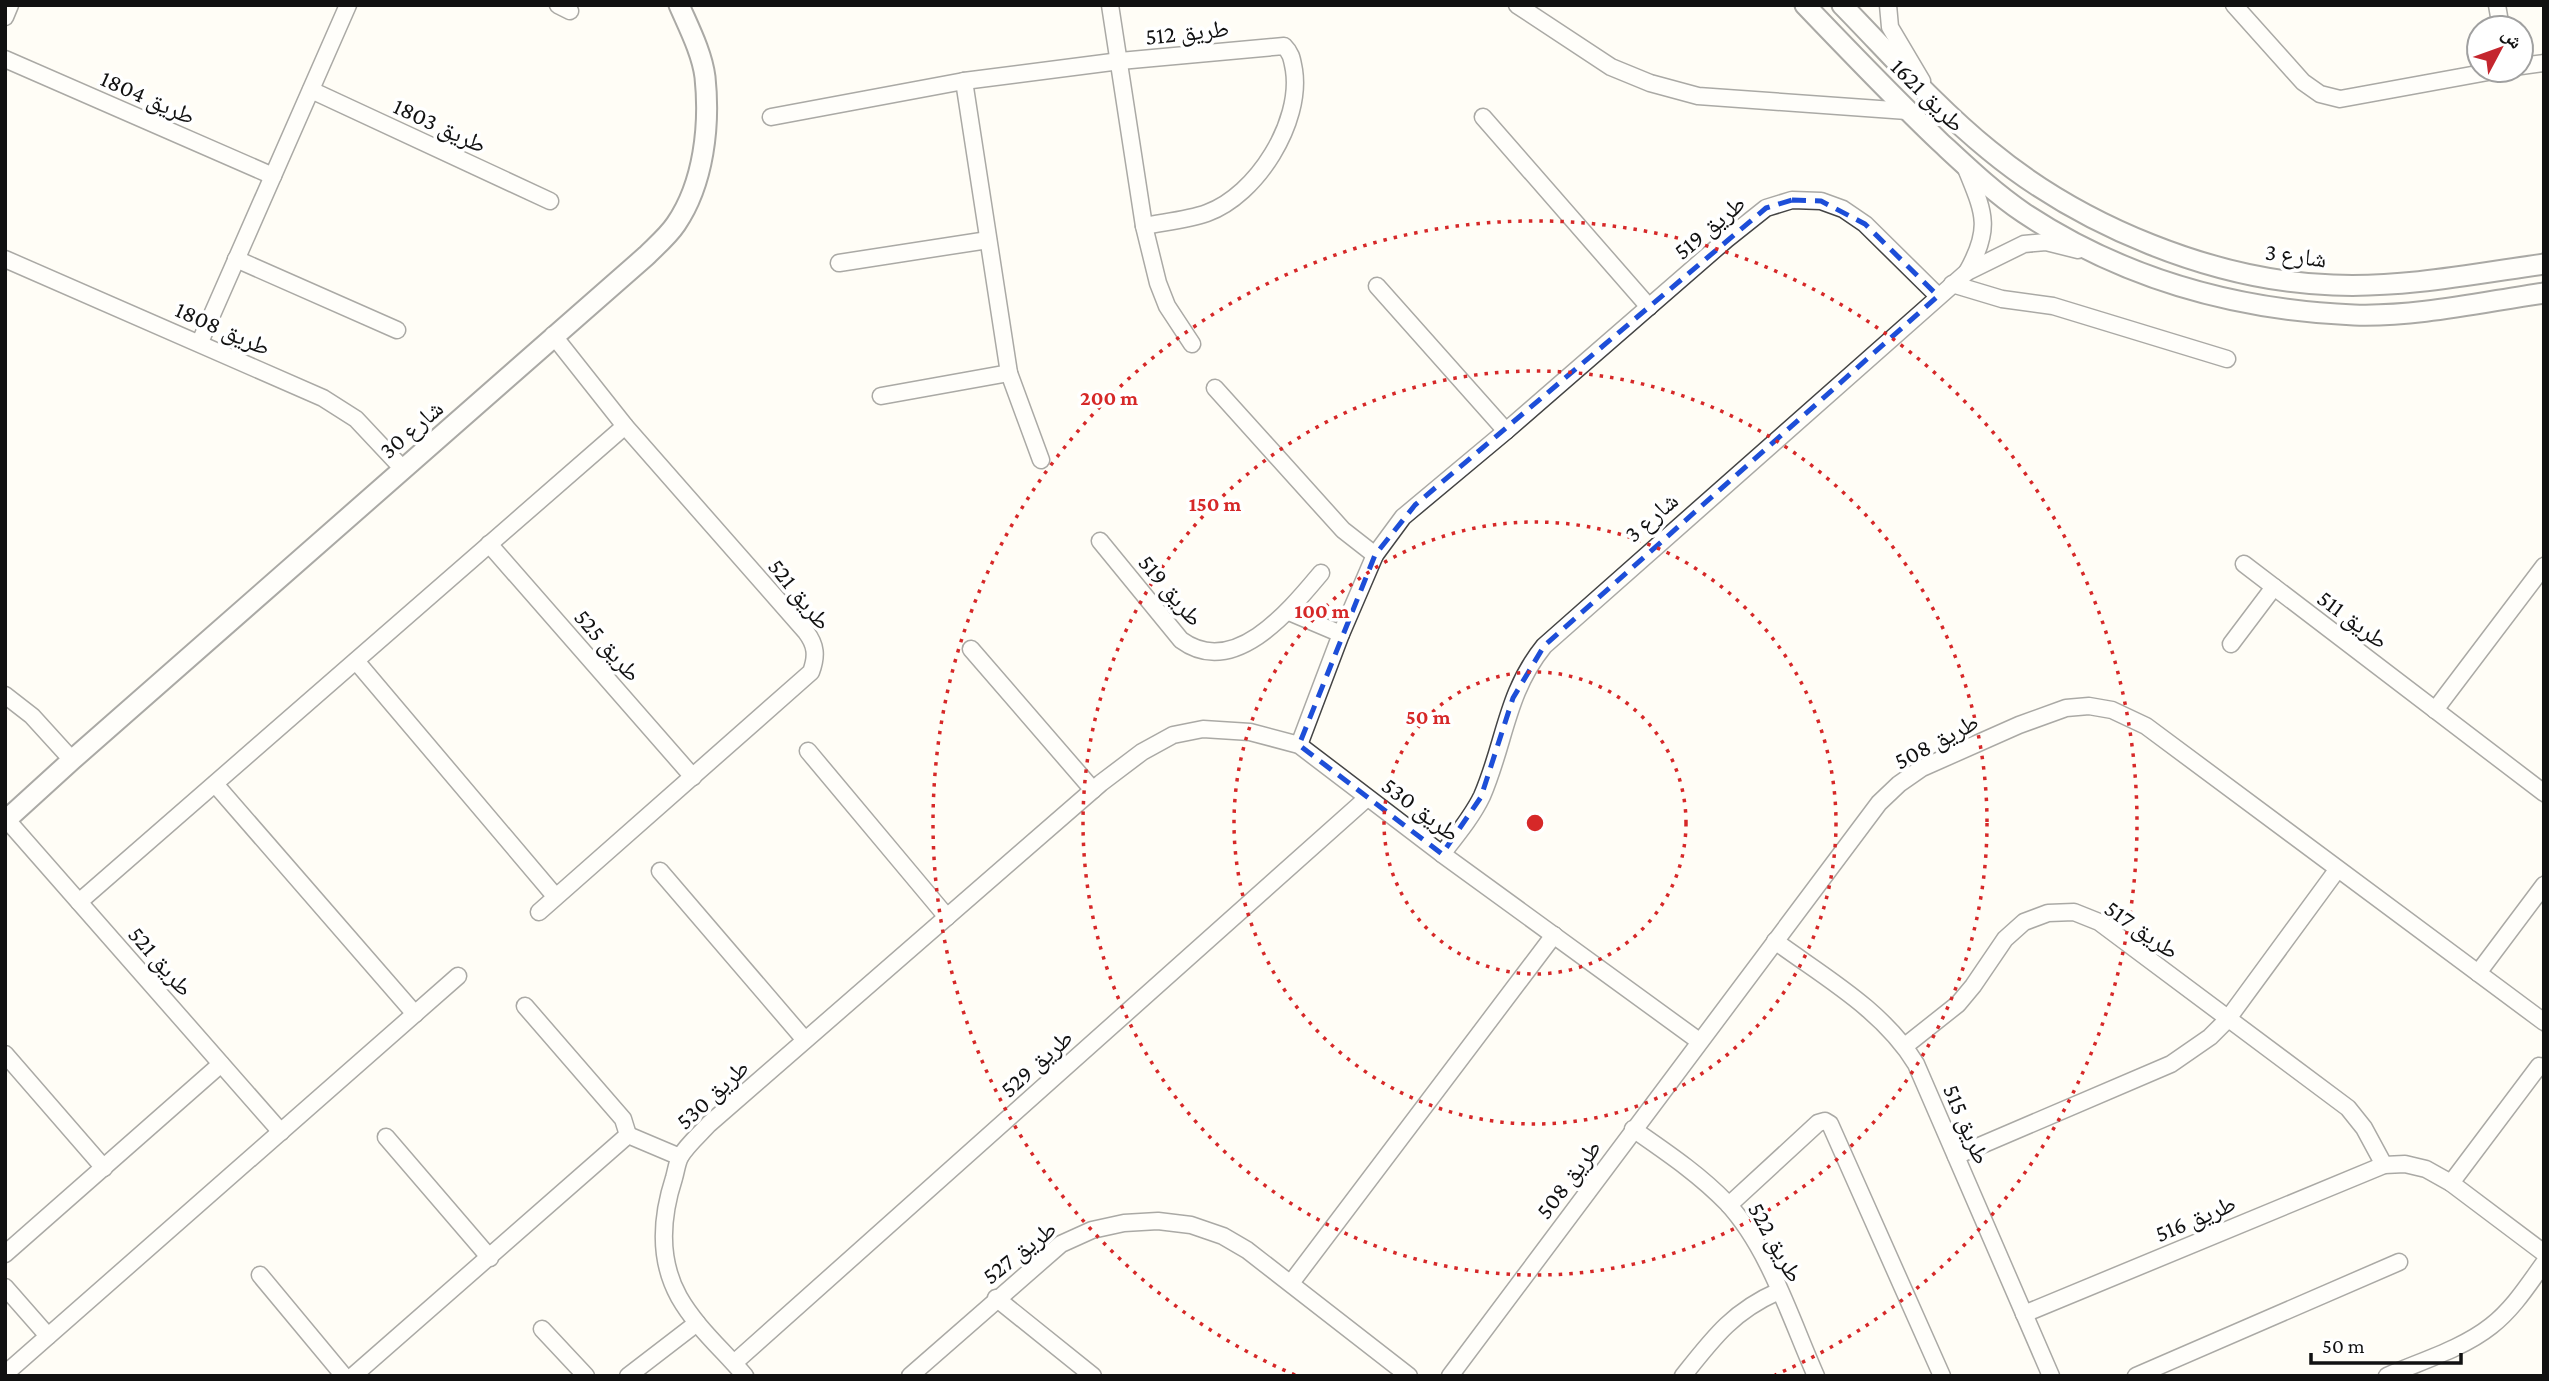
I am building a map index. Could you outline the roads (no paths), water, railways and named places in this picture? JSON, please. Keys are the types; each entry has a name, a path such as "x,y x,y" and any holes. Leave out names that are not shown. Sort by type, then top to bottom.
{"street":[{"path":"5,17 10,5"},
{"name":"شارع 30","path":"6,821 663,240 677,223 694,188 707,125 705,75 680,5"},
{"name":"طريق 512","path":"1110,5 1144,226 1158,283 1167,306 1192,344"},
{"path":"1517,5 1611,67 1650,83 1698,96 1908,111"},
{"name":"طريق 1621","path":"1805,5 1964,165 2024,213"},
{"name":"طريق 1621","path":"1842,5 1987,149 2055,198"},
{"path":"1888,5 1890,27 1930,95"},
{"path":"2234,5 2303,82 2320,94 2340,99 2465,76"},
{"path":"200,342 344,7"},
{"name":"طريق 512","path":"771,117 964,81 1120,61 1284,46 1291,53 1296,85 1285,128 1256,176 1225,203 1207,213 1144,226"},
{"name":"طريق 1804","path":"5,59 273,176"},
{"path":"964,81 1009,373 1041,460"},
{"name":"طريق 1803","path":"310,90 550,201"},
{"path":"1483,117 1649,307"},
{"name":"شارع 3","path":"1964,165 1981,208 1984,229 1982,243 1967,272"},
{"name":"شارع 3","path":"2055,198 2129,235 2197,261 2269,278 2333,285 2397,284 2544,264"},
{"name":"طريق 519","path":"1299,745 1341,634 1375,555 1393,529 1415,505 1506,431 1766,208 1792,200 1821,201 1843,209 1865,224 1938,296"},
{"name":"شارع 3","path":"2024,213 2094,254 2136,273 2191,292 2254,305 2355,315 2397,314 2544,293"},
{"path":"839,263 988,240"},
{"name":"شارع 3","path":"1442,854 1481,797 1513,698 1531,662 1544,646 1967,272 2024,244 2046,242 2094,254"},
{"name":"طريق 1808","path":"5,259 200,342 340,407 371,433 403,469"},
{"path":"236,259 397,330"},
{"path":"1952,284 2002,299 2053,306 2227,359"},
{"path":"1377,286 1506,431"},
{"name":"طريق 521","path":"539,912 811,672 815,661 815,649 806,632 625,426 553,335"},
{"path":"881,396 1009,373"},
{"path":"1216,388 1343,530 1375,555"},
{"path":"79,902 625,426"},
{"name":"طريق 519","path":"1100,541 1181,640 1199,651 1220,653 1231,650 1263,632 1289,612 1321,573"},
{"name":"طريق 525","path":"489,544 693,777"},
{"name":"طريق 511","path":"2244,564 2544,793"},
{"path":"2435,710 2544,566"},
{"path":"2231,644 2274,587"},
{"path":"1289,612 1341,634"},
{"path":"971,649 1093,790"},
{"path":"356,661 555,897"},
{"path":"5,695 32,716 72,760"},
{"name":"طريق 508","path":"1450,1376 1879,803 1899,784 1922,768 2019,725 2066,708 2090,706 2130,716 2544,1022"},
{"name":"طريق 530","path":"745,1376 697,1323 680,1299 668,1275 663,1223 667,1199 680,1157 709,1124 1093,790 1142,752 1173,735 1203,729 1250,732 1299,745 1442,854 1699,1041"},
{"path":"808,751 947,917"},
{"path":"215,784 415,1014"},
{"name":"طريق 529","path":"734,1363 1367,798"},
{"name":"طريق 521","path":"6,821 281,1132"},
{"path":"1956,1156 2171,1064 2201,1044 2227,1020 2337,870"},
{"path":"660,871 805,1041"},
{"path":"2478,973 2544,885"},
{"name":"طريق 517","path":"1905,1046 1958,1004 2005,939 2024,922 2048,913 2074,912 2099,922 2227,1020"},
{"path":"1291,1283 1554,935"},
{"name":"طريق 515","path":"1775,941 1879,1018 1905,1046 1916,1064 2051,1376"},
{"path":"5,1374 458,976"},
{"path":"525,1006 623,1119 628,1135 680,1157"},
{"path":"2227,1020 2348,1108 2364,1128 2384,1165"},
{"path":"5,1054 104,1168"},
{"path":"5,1254 221,1064"},
{"path":"2451,1183 2539,1066"},
{"path":"1729,1205 1818,1123 1825,1121 1830,1124 1942,1376"},
{"name":"طريق 522","path":"1633,1129 1688,1168 1729,1205 1760,1250 1816,1376"},
{"path":"353,1376 628,1135"},
{"path":"386,1137 490,1258"},
{"name":"طريق 516","path":"2024,1314 2384,1165 2405,1164 2426,1169 2451,1183 2544,1253"},
{"name":"طريق 527","path":"910,1376 996,1298 1061,1244 1091,1230 1124,1223 1157,1221 1191,1226 1223,1236 1291,1283 1409,1376"},
{"path":"2136,1376 2399,1262"},
{"path":"2388,1376 2465,1342 2491,1327 2505,1314 2544,1263"},
{"path":"260,1275 344,1376"},
{"path":"5,1287 48,1336"},
{"path":"1683,1376 1731,1319 1779,1291"},
{"path":"996,1298 1093,1376"},
{"path":"628,1376 697,1323"},
{"path":"542,1329 586,1376"}]}
